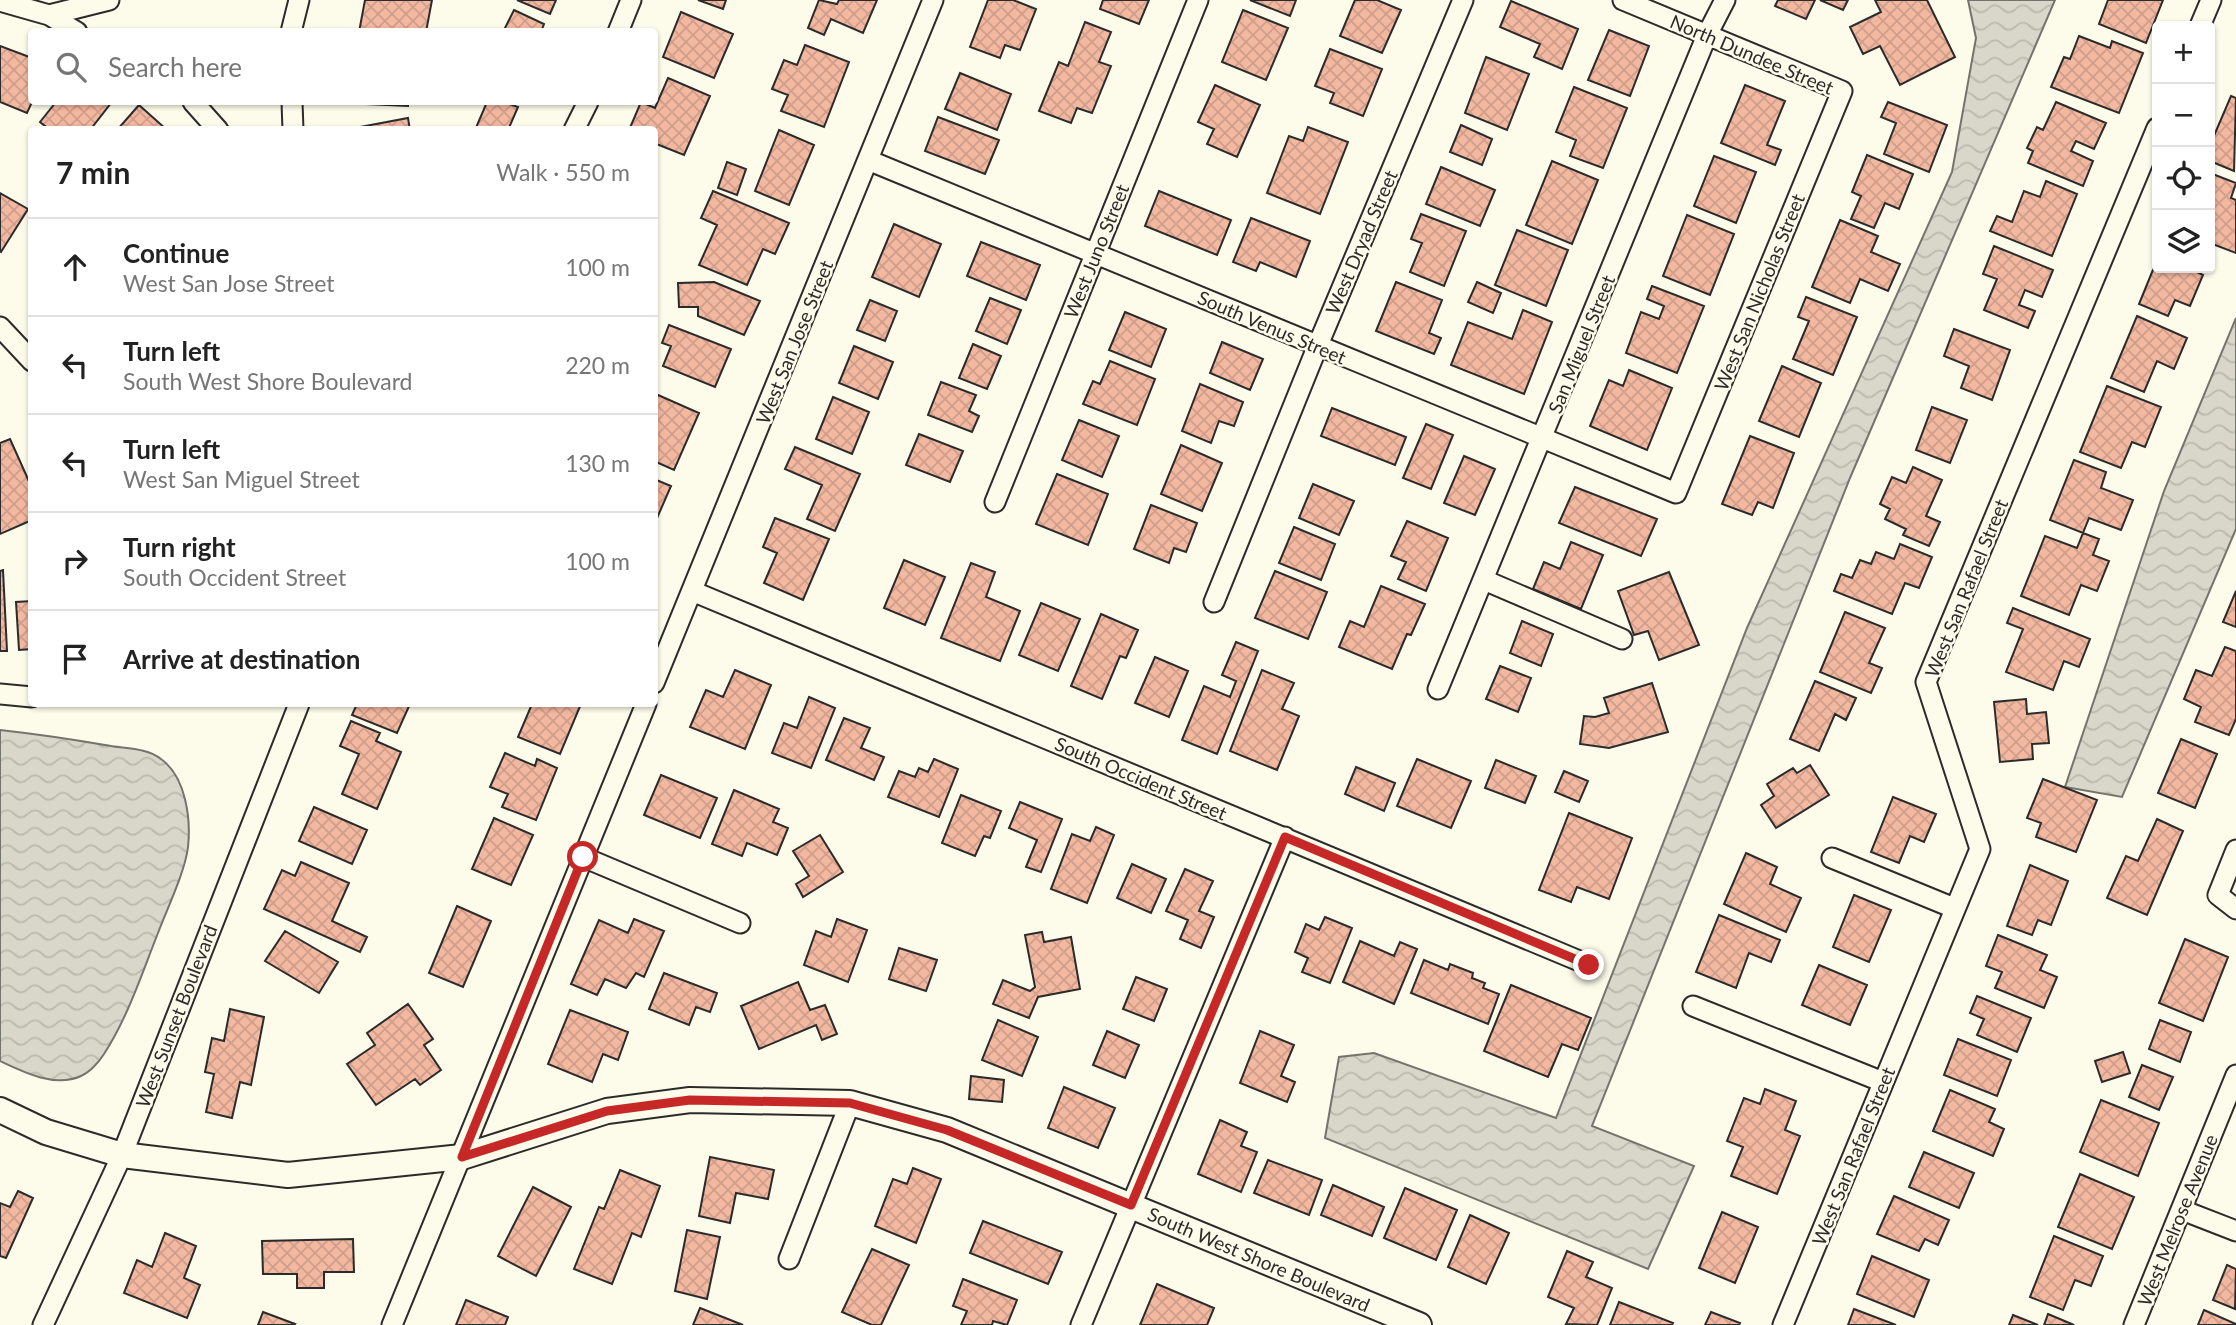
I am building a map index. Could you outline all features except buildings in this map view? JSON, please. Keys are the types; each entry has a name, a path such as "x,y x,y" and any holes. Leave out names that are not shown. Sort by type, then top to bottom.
{"street":[{"path":"49,15 109,0"},
{"path":"292,28 299,0"},
{"path":"620,28 631,0"},
{"name":"West San Jose Street","path":"658,673 933,0"},
{"name":"West Juno Street","path":"995,502 1198,0"},
{"name":"West Dryad Street","path":"1214,602 1318,345 1463,0"},
{"name":"North Dundee Street","path":"1623,0 1842,91"},
{"name":"San Miguel Street","path":"1438,690 1707,35 1725,0"},
{"path":"2202,21 2211,0"},
{"path":"0,1 49,15 70,28"},
{"name":"West San Nicholas Street","path":"1676,493 1842,91"},
{"path":"196,105 214,126"},
{"path":"292,105 293,126"},
{"path":"577,126 587,105"},
{"name":"West San Rafael Street","path":"1783,1325 1980,849 1926,682 2152,140"},
{"name":"South Venus Street","path":"868,160 1676,493"},
{"path":"0,327 28,357"},
{"path":"1484,580 1622,639"},
{"name":"South Occident Street","path":"692,591 1589,965"},
{"path":"0,694 28,697"},
{"name":"West Sunset Boulevard","path":"43,1325 122,1155 298,707"},
{"path":"392,1325 645,707"},
{"path":"1081,1325 1285,837"},
{"path":"2236,850 2218,895 2236,909"},
{"path":"583,857 740,923"},
{"path":"1832,858 1954,908"},
{"path":"1693,1006 1883,1082"},
{"name":"West Melrose Avenue","path":"2134,1325 2236,1076"},
{"name":"South West Shore Boulevard","path":"0,1110 46,1132 122,1155 288,1175 462,1157 607,1111 690,1100 850,1103 947,1130 1419,1325"},
{"path":"789,1259 850,1103"},
{"path":"2182,1210 2236,1231"}],"water":[{"path":"1968,0 2055,0 1850,478 1592,1126 1694,1166 1648,1269 1325,1138 1339,1057 1374,1053 1556,1118 1747,628 1952,172 1976,38"},
{"path":"2236,318 2236,529 2122,797 2065,787 2164,491"},
{"path":"0,730 149,752 161,759 176,776 185,799 189,824 186,857 134,995 102,1057 88,1072 71,1079 39,1077 0,1061"}],"route":[{"path":"583,857 462,1157 607,1111 690,1100 850,1103 947,1130 1131,1205 1285,837 1589,965"}]}
